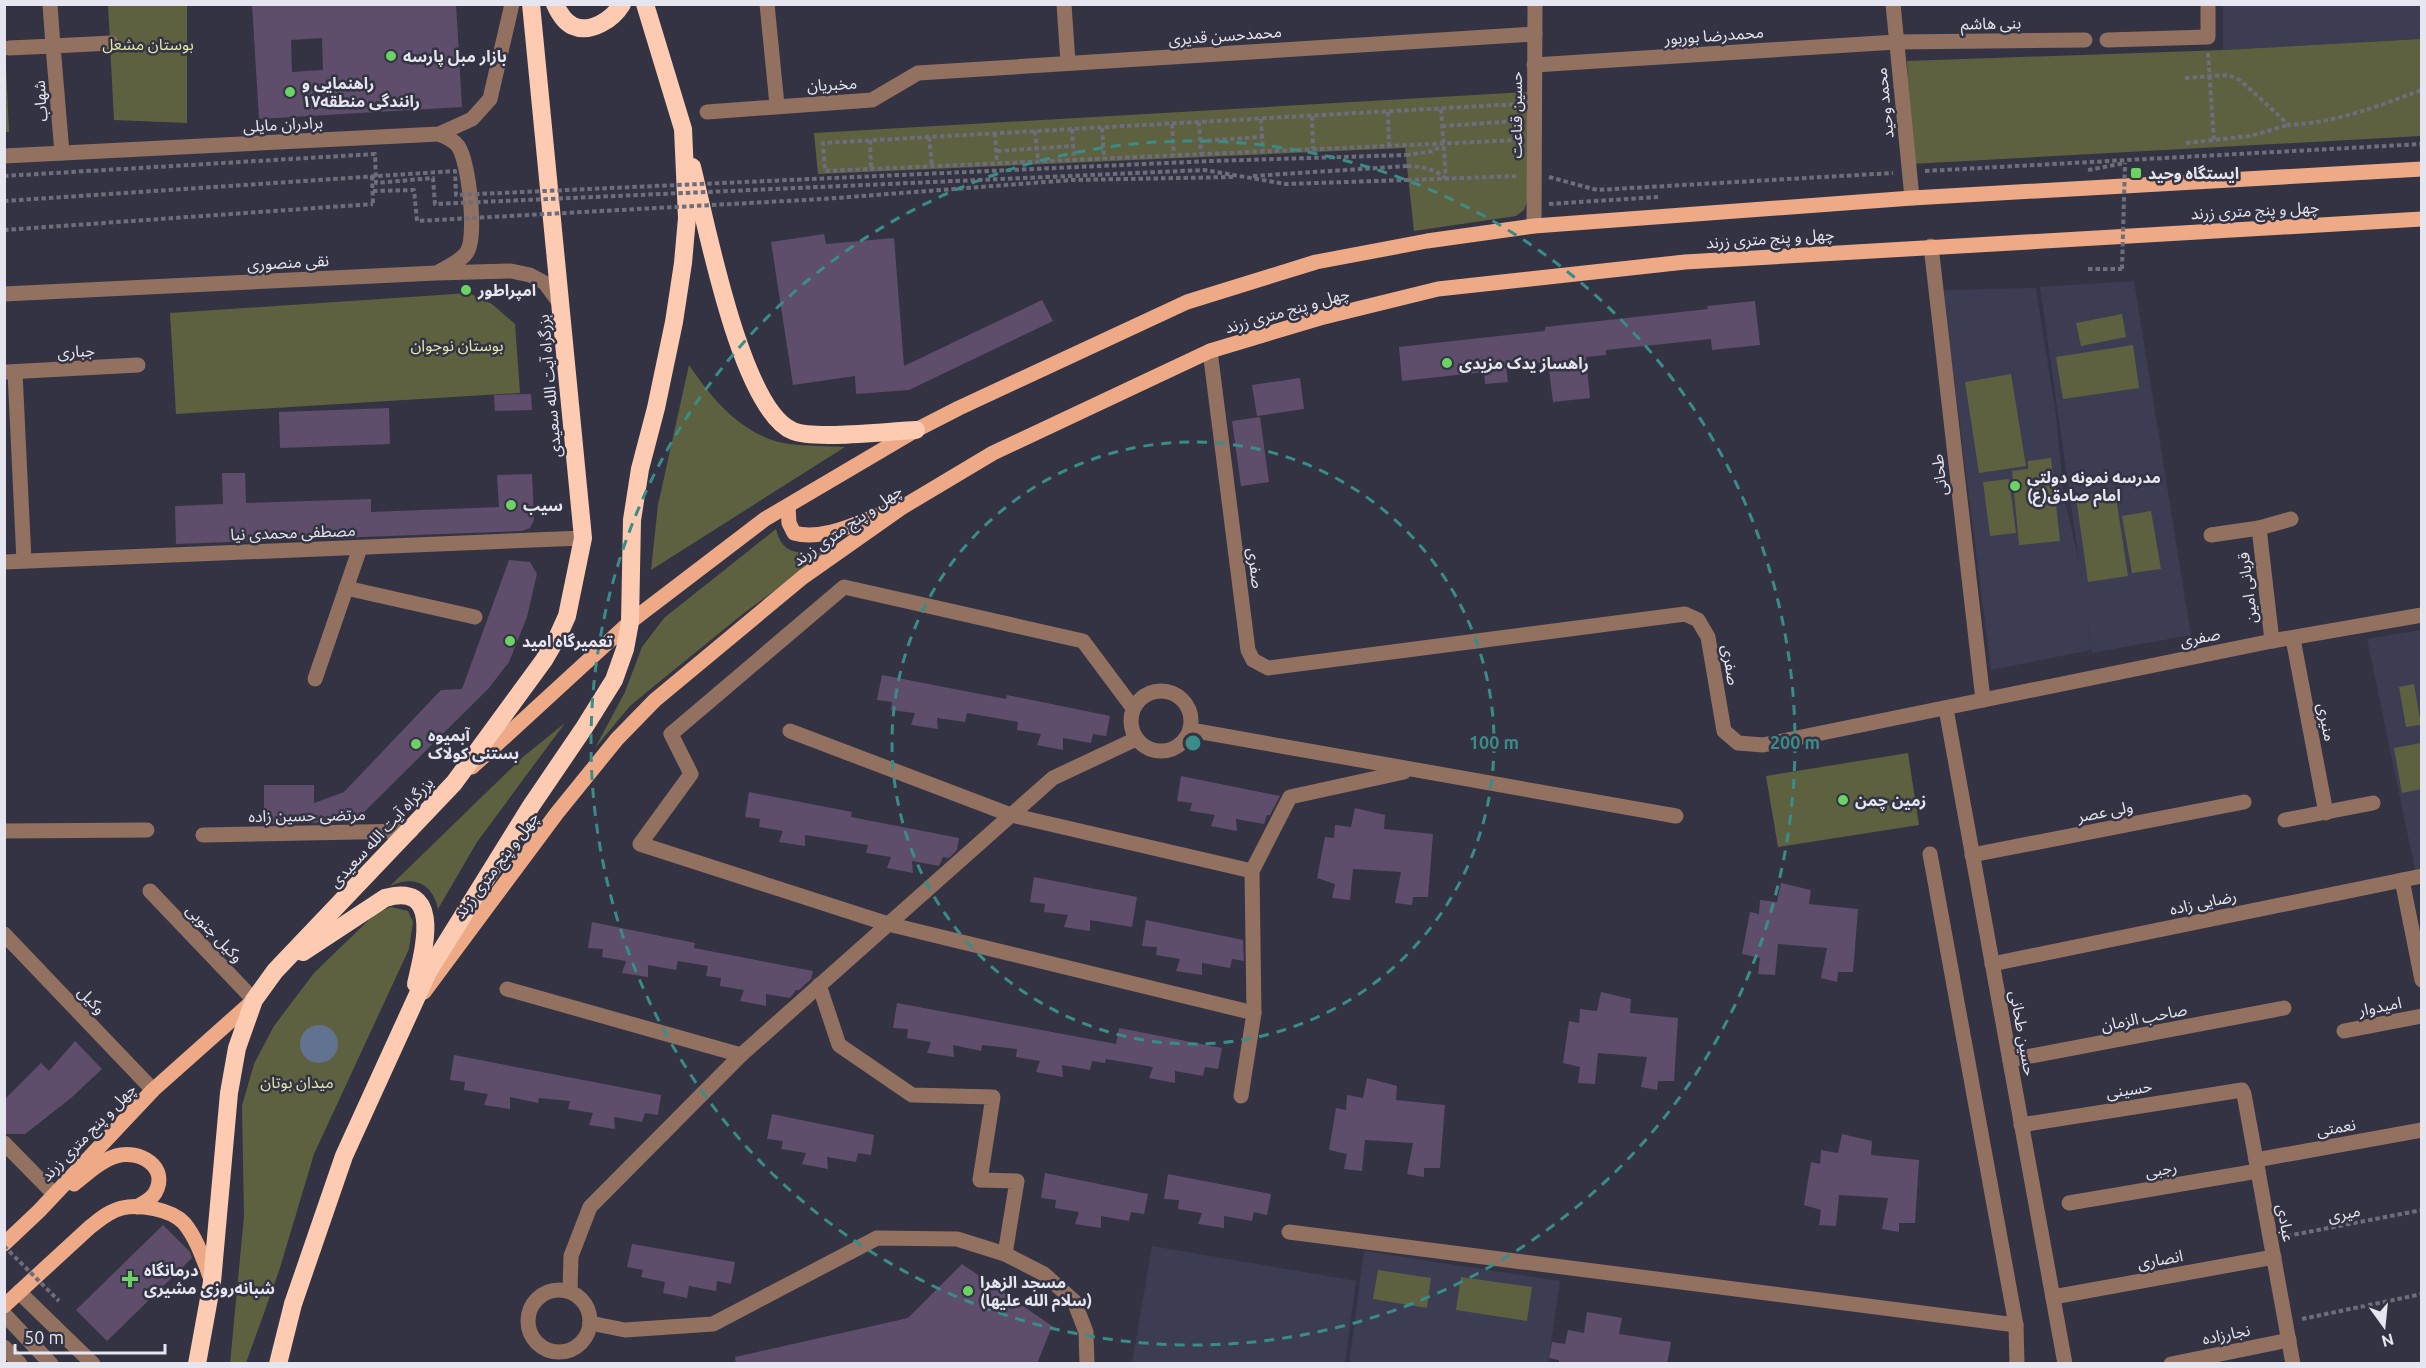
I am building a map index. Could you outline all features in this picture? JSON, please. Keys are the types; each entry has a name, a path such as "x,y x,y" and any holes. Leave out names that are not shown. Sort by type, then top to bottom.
{"highway":[{"name":"بزرگراه آیت الله سعیدی","path":"197,1364 212,1282 229,1093 237,1048 254,1000 275,971 411,831 454,783 544,660 567,616 583,538 531,4"},
{"path":"555,4 562,17 574,26 589,27 605,22 617,12 622,4"},
{"path":"645,4 683,129 720,279 743,359 756,389 771,414 793,431 815,434 916,430"},
{"path":"278,1364 293,1304 344,1156 428,972 614,680 625,649 630,621 632,520 640,470 661,387 683,263 687,218 683,129"},
{"path":"275,971 385,898 398,894 412,896 422,907 426,924 412,1009"}],"main road":[{"name":"چهل و پنج متری زرند","path":"454,783 630,621 765,519 916,430 1187,302 1316,262 1427,241 1534,226 1911,198 2421,169"},
{"name":"چهل و پنج متری زرند","path":"412,1009 557,813 617,739 655,700 803,577 901,508 993,453 1210,351 1320,318 1438,289 1685,262 2421,219"},
{"path":"788,506 789,523 794,533 806,536 831,532 901,508"},
{"name":"چهل و پنج متری زرند","path":"4,1245 153,1090 254,1000"},
{"path":"39,1211 100,1164 117,1156 128,1154 139,1155 149,1160 156,1170 158,1182 156,1192 137,1207"},
{"path":"4,1306 105,1216 122,1208 137,1207 164,1212 182,1221 196,1241 212,1282"}],"street":[{"name":"شهاب","path":"50,4 62,153"},
{"name":"برادران مایلی","path":"4,156 439,134 472,119 490,99 512,4"},
{"path":"767,4 777,105"},
{"path":"1064,4 1068,63"},
{"name":"حسین قناعت","path":"1534,226 1535,4"},
{"name":"محمد وحید","path":"1893,4 1911,198"},
{"path":"2107,40 2208,37 2208,4"},
{"name":"محمدحسن قدیری","path":"918,73 1534,34"},
{"name":"بنی هاشم","path":"1896,42 2085,40"},
{"name":"محمدرضا بوربور","path":"1534,65 1896,42"},
{"path":"9,48 111,43"},
{"name":"مخبریان","path":"707,112 777,105 872,100 918,73"},
{"path":"436,273 457,262 467,251 472,236 465,159 453,141 439,134"},
{"name":"طحانی","path":"1931,246 1983,700"},
{"name":"نقی منصوری","path":"4,294 436,273 511,272 530,275 545,283 561,305"},
{"name":"صفری","path":"1210,351 1248,650 1253,660 1268,668 1684,614 1698,620 1708,637 1724,731 1738,743 1763,746 2272,641 2421,615"},
{"name":"جباری","path":"24,561 10,372 138,365"},
{"name":"قربانی امین","path":"2272,641 2259,528 2291,519"},
{"path":"2211,535 2259,528"},
{"name":"مصطفی محمدی نیا","path":"4,562 583,538"},
{"path":"315,679 360,548"},
{"path":"1133,708 1083,641 844,587 671,734 691,774 640,844 888,924 1254,1013"},
{"path":"346,588 475,617"},
{"name":"منیری","path":"2293,639 2326,813"},
{"path":"1169,691 1186,703 1191,711 1191,730 1180,745 1163,752 1144,746 1136,739 1132,729 1133,708 1148,693 1169,691"},
{"name":"حسین طحانی","path":"1946,709 2065,1364"},
{"path":"1191,730 1676,816"},
{"path":"790,731 1011,815 1251,871"},
{"path":"570,1291 571,1256 590,1207 741,1055 1053,778 1136,739"},
{"path":"1241,1096 1254,1013 1251,871 1290,797 1412,771"},
{"name":"ولی عصر","path":"1972,855 2244,802"},
{"path":"2285,820 2373,803"},
{"path":"4,831 147,830"},
{"name":"مرتضی حسین زاده","path":"203,835 411,831"},
{"path":"1930,854 2016,1325 2017,1364"},
{"name":"رضایی زاده","path":"1992,964 2421,876"},
{"path":"2402,880 2421,980"},
{"name":"وکیل جنوبی","path":"150,891 254,1000"},
{"name":"وکیل","path":"4,934 153,1090"},
{"path":"819,985 839,1045 912,1095 993,1097 980,1180 1017,1181 1005,1254"},
{"path":"507,989 741,1055"},
{"name":"صاحب الزمان","path":"2010,1060 2284,1008"},
{"name":"امیدوار","path":"2344,1031 2421,1016"},
{"name":"حسینی","path":"2021,1125 2242,1090"},
{"name":"عبادی","path":"2242,1090 2293,1364"},
{"name":"نعمتی","path":"2257,1166 2421,1130"},
{"path":"4,1143 54,1194"},
{"name":"رجبی","path":"2069,1203 2257,1166"},
{"path":"1289,1232 2016,1325"},
{"path":"590,1323 625,1330 713,1324 877,1238 957,1239 1005,1254 1044,1274 1074,1301 1086,1332 1087,1364"},
{"name":"انصاری","path":"2053,1297 2274,1257"},
{"path":"559,1289 570,1291 585,1304 590,1313 590,1323 582,1342 560,1358 544,1349 530,1335 527,1324 532,1304 539,1296 559,1289"},
{"path":"19,1292 93,1364"},
{"path":"4,1314 51,1364"},
{"name":"نجارزاده","path":"2171,1364 2289,1340"},
{"path":"4,1347 20,1364"}],"path":[{"path":"2208,37 2214,141"},
{"path":"2185,78 2228,75 2240,80 2289,125"},
{"path":"2186,143 2250,136 2289,125 2320,123 2348,117 2421,90"},
{"path":"1520,140 825,171 824,143 1518,104 1521,152"},
{"path":"373,191 414,190 417,221 823,199 1072,180 1245,177 1407,166 1425,167 1436,171 1446,179 1441,109"},
{"path":"1388,111 1389,146"},
{"path":"1312,116 1313,149"},
{"path":"1260,119 1263,151"},
{"path":"1442,126 1519,121"},
{"path":"1198,122 1201,154"},
{"path":"1172,124 1174,155"},
{"path":"1102,128 1104,158"},
{"path":"1072,129 1074,160"},
{"path":"1035,131 1038,161"},
{"path":"995,133 998,163"},
{"path":"1200,141 1262,136"},
{"path":"929,137 932,166"},
{"path":"870,140 871,169"},
{"path":"4,201 455,171 456,195 1211,161 1406,155 1434,151 1443,143"},
{"path":"997,151 1072,146"},
{"path":"4,176 375,154 373,204 4,230"},
{"path":"2088,170 2093,167 2125,163 2122,269 2088,269"},
{"path":"374,176 376,183 433,178 435,204 1204,170 1286,184 1407,180"},
{"name":"میری","path":"2270,1239 2421,1210"},
{"path":"4,1245 58,1301"},
{"path":"2285,1323 2421,1294"}],"shaded area":[{"path":"2223,5 2421,5 2421,39 2223,50"},
{"path":"2134,281 2191,635 2092,653 2086,612 2091,650 1991,670 1941,290 2036,288 2056,416 2064,497 2079,561 2040,287"},
{"path":"2421,630 2421,869 2415,870 2367,639"},
{"path":"319,1025 333,1030 338,1044 333,1058 319,1063 305,1058 300,1044 305,1030"},
{"path":"1152,1246 1356,1281 1345,1363 1132,1363"},
{"path":"1364,1251 1560,1281 1548,1363 1349,1364"}],"green space":[{"name":"بوستان مشعل","path":"108,5 187,5 187,123 114,120"},
{"path":"4,24 9,132 4,132"},
{"path":"2421,39 2421,136 1911,164 1907,61 2223,50"},
{"path":"1527,92 1527,202 1524,210 1516,216 1414,231 1405,148 818,174 814,133"},
{"name":"بوستان نوجوان","path":"469,293 492,304 515,324 520,393 176,414 170,313"},
{"path":"2122,314 2126,337 2081,346 2076,323"},
{"path":"2133,345 2139,388 2063,399 2056,357"},
{"path":"689,365 719,404 757,434 789,444 845,447 651,570 658,505"},
{"path":"2011,374 2026,466 1979,473 1965,382"},
{"path":"2051,458 2060,541 2019,545 2012,471 2028,469 2028,461"},
{"path":"2009,479 2016,533 1990,536 1983,482"},
{"path":"2115,491 2128,576 2088,582 2076,497"},
{"path":"2151,511 2161,569 2132,573 2122,516"},
{"path":"776,529 779,539 790,550 804,553 830,550 744,613 630,706 595,748 625,692 642,647 664,618"},
{"path":"2414,684 2421,725 2406,727 2399,687"},
{"path":"565,723 477,842 438,909 432,893 421,884 406,881 390,886 523,757"},
{"path":"2421,743 2421,789 2402,793 2394,748"},
{"name":"زمین چمن","path":"1908,753 1919,825 1778,847 1766,776"},
{"name":"میدان بوتان","path":"391,907 408,911 413,922 409,949 314,1154 279,1271 246,1363 230,1364 244,1216 242,1106 254,1064 274,1026 314,973 376,913"},
{"path":"1378,1270 1431,1278 1427,1308 1373,1299"},
{"path":"1461,1277 1532,1287 1527,1321 1456,1310"}],"building":[{"name":"بازار مبل پارسه","path":"252,4 456,4 462,107 259,119","holes":["322,38 323,70 292,72 291,40"]},
{"path":"824,234 826,244 894,238 904,366 1042,300 1053,321 909,390 856,394 855,376 793,385 771,242"},
{"path":"1755,301 1760,345 1712,350 1711,339 1606,350 1606,355 1586,357 1590,398 1553,402 1548,362 1506,366 1508,382 1485,384 1484,372 1402,381 1399,347 1545,331 1545,327 1708,309 1707,306"},
{"path":"1300,378 1304,409 1257,416 1252,385"},
{"path":"531,394 532,410 495,411 494,395"},
{"path":"389,408 390,444 280,448 279,412"},
{"path":"1260,417 1269,482 1241,486 1232,421"},
{"path":"222,473 245,473 246,503 371,499 371,512 499,507 497,475 532,474 534,520 530,528 522,531 176,544 175,506 223,504"},
{"path":"509,560 530,562 537,574 527,617 509,662 489,688 354,822 264,824 264,785 314,785 314,803 344,792 441,690 462,689"},
{"path":"882,675 1006,699 1007,695 1110,716 1106,736 1093,734 1091,743 1063,738 1063,750 1037,745 1041,734 1017,730 1018,722 967,713 965,722 937,718 938,729 911,725 915,713 891,710 892,702 877,700"},
{"path":"1181,776 1280,796 1270,815 1267,815 1264,824 1236,819 1237,831 1211,826 1215,815 1190,811 1192,803 1177,801"},
{"path":"749,792 852,812 851,817 959,838 957,850 949,858 943,857 939,866 912,861 913,873 887,868 891,857 866,853 868,845 805,835 805,846 779,842 783,831 759,827 760,819 745,817"},
{"path":"1355,808 1385,815 1384,829 1433,834 1428,897 1413,897 1412,905 1395,903 1401,872 1353,869 1350,900 1332,898 1335,884 1317,878 1325,837 1334,838 1335,825 1351,827"},
{"path":"1034,877 1137,897 1132,927 1090,920 1090,931 1064,927 1068,915 1044,912 1045,904 1030,902"},
{"path":"1781,883 1811,890 1809,904 1858,909 1853,972 1838,972 1837,982 1821,978 1827,948 1778,944 1775,975 1758,974 1760,958 1742,954 1750,912 1759,914 1760,900 1777,902"},
{"path":"1146,920 1243,940 1244,961 1232,959 1230,968 1202,963 1202,975 1176,971 1180,959 1156,955 1157,947 1142,946"},
{"path":"592,922 695,943 694,948 813,971 811,979 796,990 790,998 766,994 766,1006 740,1001 744,990 720,986 721,978 706,976 708,966 678,961 676,970 648,965 648,977 622,973 626,961 602,957 603,949 588,948"},
{"path":"1601,992 1631,999 1630,1013 1678,1018 1674,1081 1658,1081 1657,1090 1641,1087 1647,1057 1598,1053 1595,1084 1578,1083 1580,1067 1563,1063 1569,1021 1579,1023 1580,1009 1597,1011"},
{"path":"897,1003 1116,1044 1119,1028 1222,1048 1218,1069 1205,1067 1203,1076 1175,1071 1175,1083 1149,1078 1153,1067 1106,1059 1105,1063 1092,1061 1090,1070 1062,1065 1063,1077 1036,1072 1040,1061 1016,1057 1017,1049 982,1045 981,1051 953,1045 954,1057 927,1053 931,1042 907,1038 908,1029 893,1028"},
{"path":"75,1041 102,1069 71,1098 25,1134 4,1134 4,1100 41,1063 49,1071"},
{"path":"454,1055 661,1095 658,1115 645,1113 642,1122 614,1117 615,1129 589,1125 593,1113 568,1109 570,1101 539,1098 538,1103 510,1097 510,1109 484,1105 488,1094 464,1090 465,1082 450,1080"},
{"path":"1367,1078 1397,1086 1396,1100 1445,1105 1440,1168 1424,1168 1424,1177 1407,1174 1413,1143 1365,1140 1362,1171 1344,1169 1347,1154 1329,1150 1336,1108 1346,1110 1347,1095 1363,1098"},
{"path":"772,1114 874,1135 871,1155 858,1153 856,1162 827,1157 828,1169 802,1164 806,1153 781,1149 783,1141 767,1139"},
{"path":"1842,1134 1872,1141 1871,1155 1919,1160 1915,1223 1899,1223 1899,1232 1882,1229 1888,1198 1839,1195 1836,1226 1819,1225 1821,1210 1804,1205 1811,1162 1820,1164 1821,1150 1838,1153"},
{"path":"1045,1173 1148,1194 1144,1214 1131,1212 1129,1221 1101,1216 1101,1228 1075,1224 1079,1212 1055,1208 1056,1200 1041,1198"},
{"path":"1168,1174 1271,1194 1267,1215 1254,1212 1252,1221 1224,1216 1224,1228 1198,1224 1202,1213 1178,1209 1179,1200 1164,1199"},
{"path":"163,1225 190,1252 192,1258 107,1341 76,1310"},
{"path":"632,1244 735,1262 731,1284 717,1281 716,1291 689,1286 687,1298 663,1293 665,1282 641,1277 643,1270 627,1267"},
{"name":"مسجد الزهرا (سلام الله علیها)","path":"962,1264 1052,1326 1037,1364 736,1364 735,1357 908,1318"},
{"path":"1587,1312 1622,1318 1619,1334 1671,1342 1667,1364 1559,1364 1559,1360 1549,1358 1552,1342 1565,1344 1568,1330 1584,1333"}],"place":[{"name":"بازار مبل پارسه","path":"391,56"},
{"name":"راهنمایی و رانندگی منطقه۱۷","path":"290,92"},
{"name":"ایستگاه وحید","path":"2136,173"},
{"name":"امپراطور","path":"466,290"},
{"name":"راهساز یدک مزیدی","path":"1447,363"},
{"name":"مدرسه نمونه دولتی امام صادق(ع)","path":"2015,486"},
{"name":"سیب","path":"511,505"},
{"name":"تعمیرگاه امید","path":"510,641"},
{"name":"آبمیوه بستنی کولاک","path":"416,744"},
{"name":"زمین چمن","path":"1843,800"},
{"name":"درمانگاه شبانه‌روزی مشیری","path":"130,1279"},
{"name":"مسجد الزهرا (سلام الله علیها)","path":"968,1291"}]}
